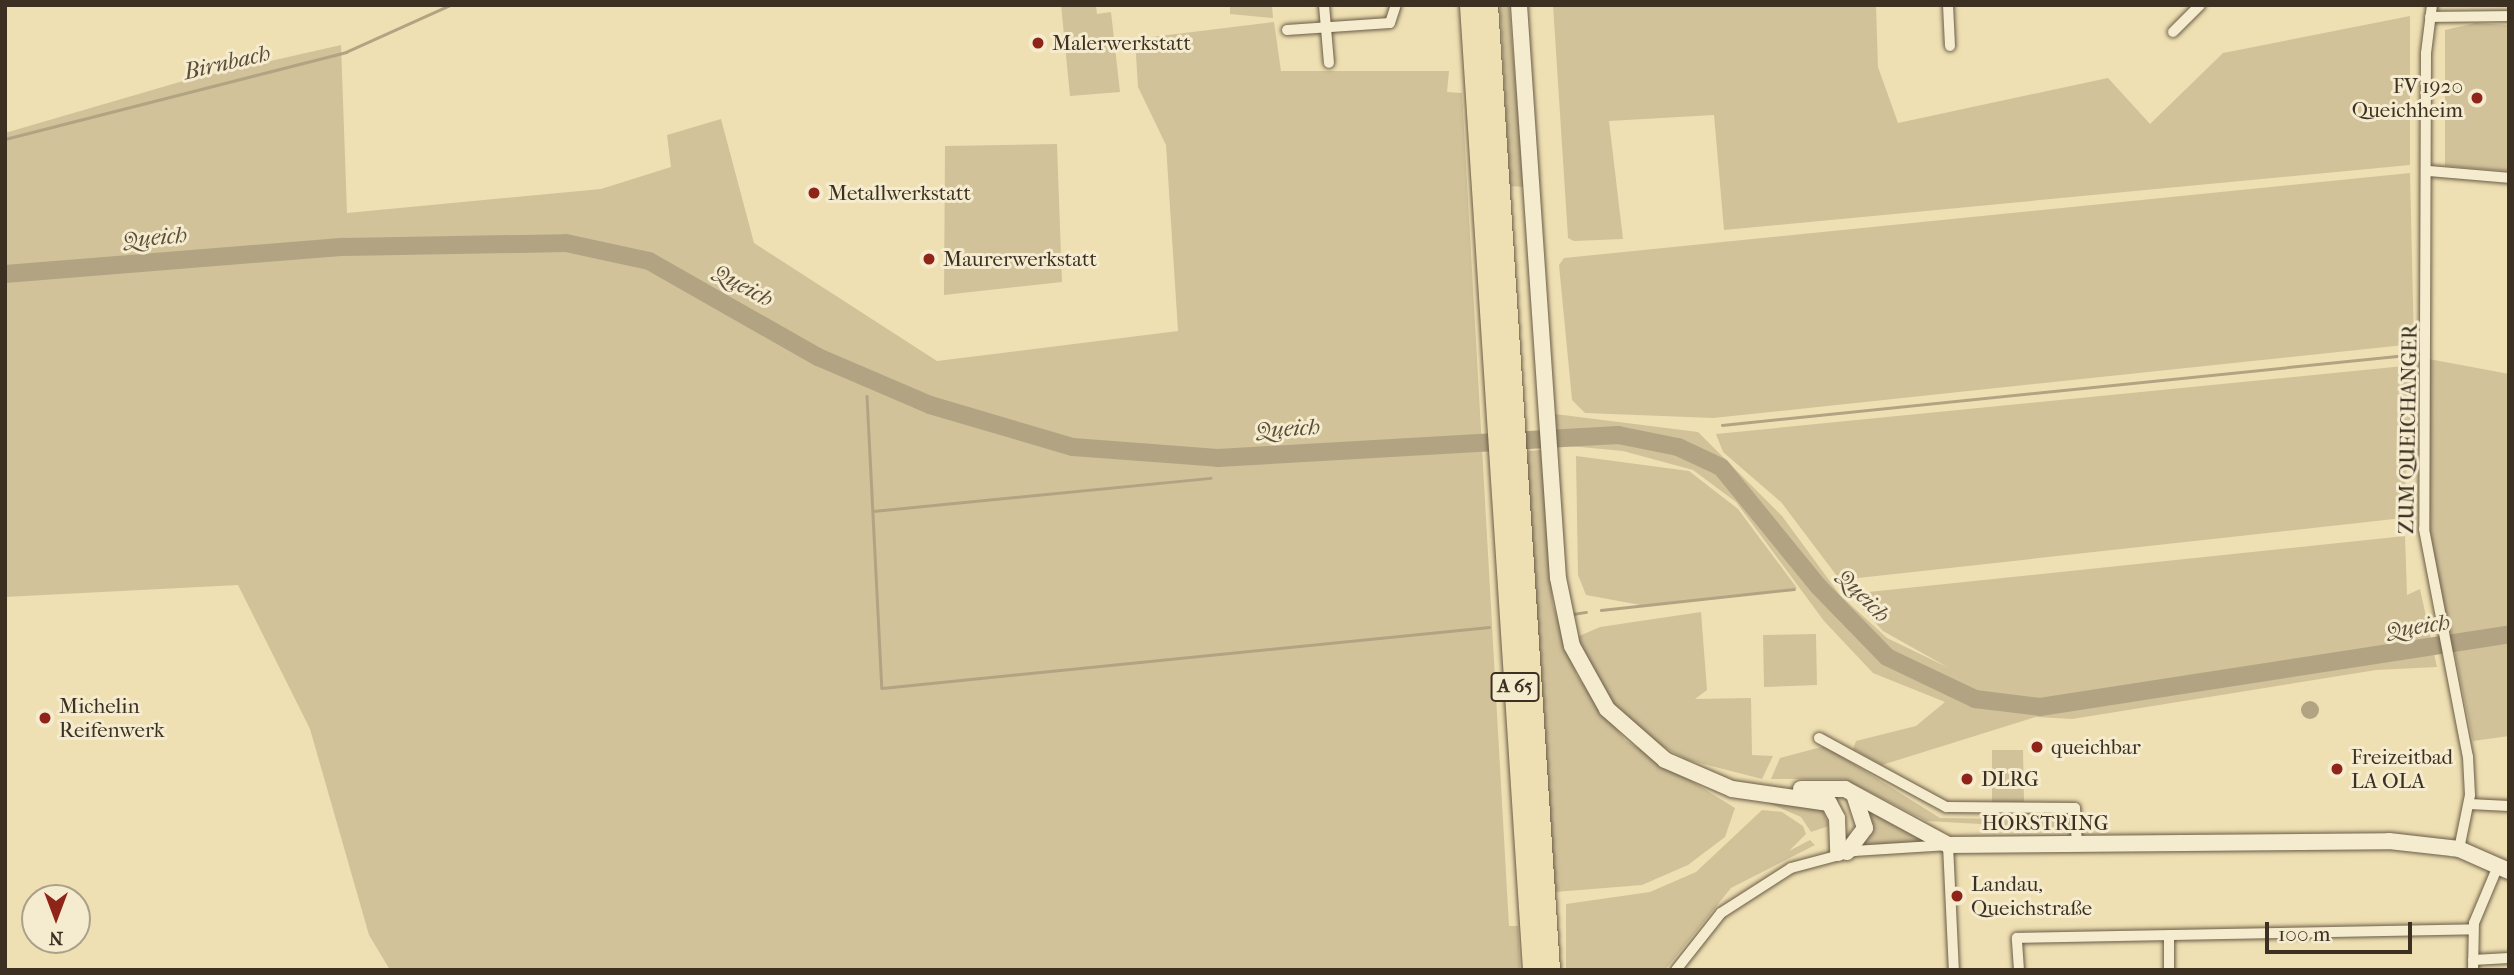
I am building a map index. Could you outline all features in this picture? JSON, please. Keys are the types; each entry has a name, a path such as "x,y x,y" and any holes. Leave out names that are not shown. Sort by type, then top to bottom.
{"highway":[{"name":"A 65","path":"1470,5 1506,421"},
{"name":"A 65","path":"1487,5 1533,970"},
{"name":"A 65","path":"1508,460 1549,970"}],"street":[{"path":"1324,5 1329,63"},
{"path":"1287,30 1390,23 1396,5"},
{"path":"1520,5 1559,590 1584,674 1631,734 1709,782 1787,794 1831,805 1843,853"},
{"path":"1948,5 1950,46"},
{"path":"2173,32 2200,5"},
{"path":"2431,11 2509,16"},
{"name":"ZUM QUEICHANGER","path":"2431,11 2424,529 2442,634 2468,757 2469,804 2459,849"},
{"path":"2428,171 2509,178"},
{"path":"1819,738 1947,807 2074,808 2077,845"},
{"path":"1787,794 1822,786 1854,795 1948,845 1954,970"},
{"path":"1843,853 1865,824 1854,795"},
{"path":"2469,804 2509,806"},
{"name":"HORSTRING","path":"1676,970 1721,913 1751,891 1791,868 1843,853 1948,845 2336,839 2459,849 2504,868"},
{"path":"2504,868 2473,929 2473,965 2509,958"},
{"path":"2018,970 2017,938 2473,929"},
{"path":"2169,935 2169,970"}],"shaded area":[{"path":"1061,5 1096,5 1097,14 1111,12 1120,92 1070,96"},
{"path":"1230,5 1272,5 1273,18 1230,14"},
{"path":"1500,5 1509,5 1524,187 1510,186"},
{"path":"1553,5 1876,5 1878,67 1898,123 2108,78 2150,124 2223,53 2410,16 2410,165 1724,230 1714,115 1609,121 1623,239 1574,241 1568,238"},
{"path":"1274,22 1281,71 1449,71 1447,92 1462,93 1509,926 1518,926 1520,970 390,970 369,935 310,729 238,585 5,597 5,133 183,81 341,45 347,213 601,189 671,167 667,135 721,119 754,243 937,361 1178,331 1166,145 1138,87 1135,39"},
{"name":"FV 1920 Queichheim","path":"2476,23 2509,25 2509,171 2445,166 2445,30"},
{"path":"1057,144 1062,282 944,295 945,146"},
{"path":"2410,173 2414,344 1713,418 1585,413 1572,400 1559,265 1564,258"},
{"path":"2429,359 2509,374 2509,736 2473,741 2450,630 2429,578"},
{"path":"2414,365 2403,518 1840,580 1781,502 1723,452 1716,434"},
{"path":"1555,414 1698,432 1782,516 1840,595 1887,638 1949,668 1883,631 1849,594 2405,536 2407,595 2420,589 2437,667 2376,670 2072,719 2036,717 1882,765 1853,749 1856,741 1916,726 1945,702 1873,673 1824,621 1736,502 1693,470 1623,451 1558,445"},
{"path":"1541,450 1553,605 1577,676 1625,740 1735,808 1725,837 1688,865 1642,885 1555,892 1527,460 1529,451"},
{"path":"1576,456 1689,471 1738,509 1797,588 1646,606 1586,595 1578,575"},
{"path":"1701,612 1707,690 1695,699 1751,698 1752,755 1773,756 1762,779 1688,760 1656,743 1614,707 1577,637 1600,627"},
{"path":"1816,634 1817,685 1764,687 1763,635"},
{"path":"2310,701 2316,704 2319,710 2316,716 2310,719 2304,716 2301,710 2304,704"},
{"path":"1825,746 1940,818 2067,820 2069,829 1927,821 1844,779 1771,779 1780,758"},
{"path":"1992,750 2023,750 2024,802 1992,802"},
{"path":"1764,801 1822,808 1829,826 1811,832 1801,817"},
{"path":"1860,801 1948,845 1855,851"},
{"path":"1762,810 1782,812 1803,826 1806,834 1789,851 1810,840 1815,845 1731,888 1665,970 1566,970 1566,904 1650,892 1696,872"}],"waterway":[{"name":"Birnbach","path":"5,139 346,52 450,5"},
{"name":"Queich","path":"5,274 344,247 566,243 649,261 818,357 930,405 1073,447 1218,458 1618,435 1678,447 1721,467 1818,586 1887,657 1975,699 2040,707 2509,634"},
{"path":"1722,425 2416,354"},
{"path":"867,396 882,688 1489,627"},
{"path":"873,511 1210,478"},
{"path":"1601,610 1794,589"},
{"path":"1573,614 1586,612"}],"place":[{"name":"Malerwerkstatt","path":"1038,43"},
{"name":"FV 1920 Queichheim","path":"2477,98"},
{"name":"Metallwerkstatt","path":"814,193"},
{"name":"Maurerwerkstatt","path":"929,259"},
{"name":"Michelin Reifenwerk","path":"45,718"},
{"name":"queichbar","path":"2037,747"},
{"name":"Freizeitbad LA OLA","path":"2337,769"},
{"name":"DLRG","path":"1967,779"},
{"name":"Landau, Queichstraße","path":"1957,896"}]}
